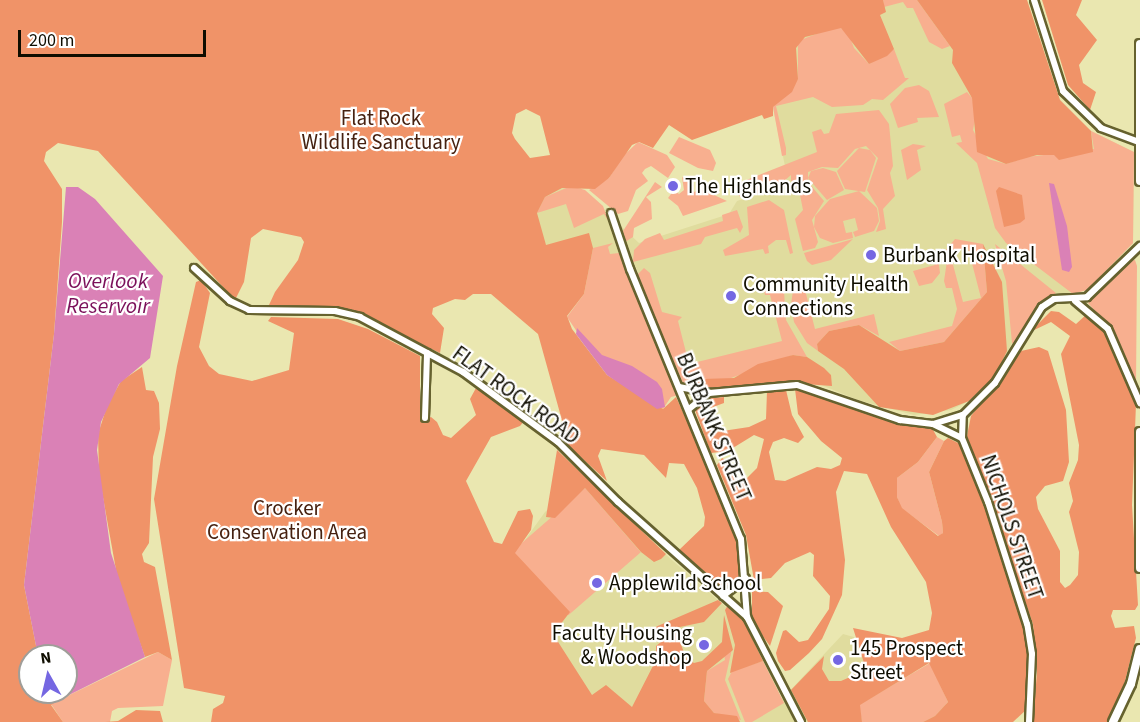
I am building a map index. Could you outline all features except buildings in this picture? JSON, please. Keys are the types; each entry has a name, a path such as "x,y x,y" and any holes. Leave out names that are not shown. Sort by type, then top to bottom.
{"main road":[{"path":"1140,44 1140,181"},
{"path":"1140,432 1140,568"},
{"path":"1113,722 1131,684 1140,649"}],"street":[{"path":"1034,0 1063,91 1101,128 1139,142"},
{"name":"BURBANK STREET","path":"611,213 626,256 741,539 746,579 747,617"},
{"path":"933,424 963,415 1010,362 1042,307 1054,299 1075,301 1091,294 1140,246"},
{"name":"FLAT ROCK ROAD","path":"194,268 239,307 268,312 351,314 463,372 558,442 618,502 747,617"},
{"path":"1075,301 1108,329 1140,403"},
{"path":"424,418 427,353"},
{"path":"679,387 709,393 804,386 900,420 933,424 962,438"},
{"path":"689,410 709,393"},
{"name":"NICHOLS STREET","path":"963,415 962,438 988,502 1028,624 1032,663 1029,722"},
{"path":"723,596 746,579"},
{"path":"747,617 801,722"}],"shaded area":[{"path":"751,0 1027,0 1060,100 1091,131 1134,152 1133,243 1087,290 1050,296 1038,302 1025,318 995,376 969,401 951,410 914,415 858,400 814,382 684,380 635,265 535,293 515,161 559,168 639,243 729,214 737,201 775,188 786,171"},
{"path":"883,0 917,0 950,46 942,49 929,42 913,8 907,8 903,2 884,7"},
{"path":"832,28 841,28 849,35 854,48 869,64 894,49 905,78 909,78 883,100 872,99 863,105 832,107 813,97 776,106 786,148 786,155 782,156 773,107 798,79 798,41"},
{"path":"919,85 929,91 939,117 917,118 918,122 898,128 890,104 905,88"},
{"path":"967,92 972,98 976,114 973,130 988,159 1006,164 1027,157 1094,149 1091,131 1134,152 1133,243 1087,290 1073,294 1006,243 995,228 977,163 956,143 962,142 960,135 952,137 944,104"},
{"path":"879,110 889,124 893,166 890,173 895,196 883,209 886,229 876,232 880,221 878,208 867,190 878,158 866,146 855,149 838,168 822,167 808,172 808,182 824,201 812,220 818,242 815,248 803,251 795,219 803,210 797,180 791,181 791,175 777,187 744,198 739,196 735,187 739,183 817,152 812,132 821,129 824,134 829,133 836,114"},
{"path":"679,137 710,150 716,163 713,171 698,168 669,153"},
{"path":"638,142 667,155 675,167 668,178 651,166 645,169 642,173 648,181 636,190 628,211 618,214 589,190 609,178 623,156"},
{"path":"913,144 926,146 917,150 921,170 907,180 901,150"},
{"path":"859,148 870,150 876,158 865,192 845,189 837,171"},
{"path":"823,168 836,172 844,190 827,200 808,178 811,171"},
{"path":"682,177 694,185 691,190 695,192 699,188 727,201 683,216 678,206 668,198 674,190 679,194 684,190"},
{"path":"655,182 662,187 646,197 651,202 652,219 634,228 633,237 625,242 623,231"},
{"path":"571,186 585,190 603,206 609,222 604,214 574,228 566,204 537,213 545,197"},
{"path":"859,191 877,208 879,221 874,231 855,237 853,232 858,230 855,218 843,221 846,233 852,232 853,238 833,243 820,238 814,227 815,216 830,199"},
{"path":"769,200 784,210 793,253 790,254 786,240 776,240 768,246 769,253 765,254 763,249 725,256 723,250 749,235 747,207"},
{"path":"737,210 743,227 740,233 737,228 705,237 701,244 633,262 634,250 645,239 660,233 664,240 723,221 722,215"},
{"path":"853,239 831,260 812,265 807,261 804,253"},
{"path":"955,239 983,244 987,292 944,342 900,351 889,342 952,326 957,309 952,288 946,288 944,281 947,261 952,261 963,302 981,298 968,248 945,251"},
{"path":"613,243 608,247 610,254 619,253 679,395 671,397 663,409 592,354 567,317 584,294 593,248"},
{"path":"995,244 1056,293 1035,309 1016,346 1012,343 1006,281"},
{"path":"932,252 938,258 940,273 932,283 919,286 913,271 935,265"},
{"path":"1135,260 1137,266 1136,385 1117,336 1088,303 1128,261"},
{"path":"644,268 650,273 662,312 682,317 678,321 689,364 782,341 770,295 765,295 763,286 765,281 768,286 780,283 783,277 786,320 807,357 793,355 723,381 683,383 636,276"},
{"path":"802,278 815,329 874,314 879,336 859,325 829,331 817,344 818,351 807,343 794,322 791,305 794,283"},
{"path":"937,437 944,441 929,472 942,522 943,533 939,536 901,508 897,497 897,478 918,462"},
{"name":"Applewild School","path":"572,464 626,520 743,622 782,699 843,634 886,646 965,722 422,722 502,572 545,512 567,493"},
{"path":"585,488 641,552 568,615 513,551"},
{"path":"732,649 725,680 741,720 714,713 704,701 707,671 725,660 724,654"},
{"path":"158,652 172,660 163,706 118,708 112,711 110,722 63,722 51,704 78,704 78,691"},
{"path":"763,661 784,703 752,722 745,722 728,679 732,671"},
{"path":"930,663 948,702 935,716 923,722 862,722 859,705"}],"green space":[{"name":"Flat Rock Wildlife Sanctuary","path":"0,0 883,0 886,12 880,15 894,49 887,56 869,64 841,28 805,37 796,48 798,79 792,92 773,107 773,116 764,119 762,115 692,140 669,125 653,148 639,142 632,145 609,178 595,189 562,188 545,197 537,213 546,245 589,233 593,248 584,294 567,316 572,329 607,375 663,409 676,397 732,520 741,566 738,580 723,589 678,551 704,526 705,517 697,488 684,464 669,463 666,478 644,455 601,449 598,456 607,481 562,440 563,424 538,334 491,294 473,294 465,300 455,299 433,308 432,314 444,328 440,353 347,309 271,308 269,305 275,292 298,260 304,242 301,237 263,229 251,238 244,282 235,300 98,151 58,143 46,152 44,161 62,189 62,222 54,334 24,585 36,644 18,644 18,704 53,704 51,705 63,722 0,722","holes":["526,109 540,116 550,155 530,158 512,133 516,114"]},
{"path":"917,0 1027,0 1060,100 1091,131 1093,152 1059,160 1054,155 1037,155 1006,164 977,152 972,98 952,63 953,50"},
{"path":"1042,0 1082,0 1076,15 1097,40 1079,65 1083,83 1096,92 1090,110 1068,85"},
{"path":"999,187 1022,195 1025,219 1020,223 1004,227 996,191"},
{"path":"983,244 1002,282 1007,351 995,376 969,401 933,415 879,407 844,369 818,351 817,344 829,331 859,325 900,351 944,342 987,292"},
{"name":"Crocker Conservation Area","path":"201,280 210,293 199,347 209,366 219,374 252,381 289,370 294,333 268,321 271,317 338,319 368,329 420,356 420,413 423,420 431,417 437,422 443,435 451,438 476,415 470,399 476,388 525,420 520,426 491,437 466,481 494,542 502,544 518,511 530,509 533,516 531,530 515,553 570,612 553,634 592,695 606,685 632,707 656,660 656,646 662,641 653,628 718,600 722,603 704,622 675,628 686,658 694,663 702,661 722,642 724,615 733,650 707,671 704,701 714,713 737,716 740,722 211,722 213,709 223,703 225,696 184,688 154,499 177,366 196,282"},
{"path":"1051,311 1059,312 1076,324 1087,314 1100,323 1109,336 1136,404 1132,505 1138,605 1135,610 1113,610 1111,616 1115,628 1134,626 1136,638 1124,685 1108,722 1033,722 1037,672 1033,624 967,436 971,416 1021,351 1039,347 1048,351 1066,410 1069,462 1063,481 1045,486 1036,497 1038,509 1060,551 1060,582 1065,588 1070,585 1078,575 1079,552 1069,512 1073,501 1069,483 1078,460 1079,445 1061,354 1070,336 1051,322 1030,332"},
{"path":"793,355 807,357 824,368 831,375 832,386 778,382 711,389 691,384 702,379 734,378 758,364"},
{"path":"142,367 146,390 154,391 159,403 160,429 153,457 149,543 142,554 144,562 155,567 172,660 158,652 145,657 118,581 99,475 98,434 107,406 121,381"},
{"path":"781,388 786,390 792,415 804,437 798,443 784,438 773,442 769,452 775,480 785,481 817,467 831,469 840,465 842,458 821,441 798,414 795,389 827,396 887,421 932,428 937,437 918,462 897,478 897,497 902,508 938,536 943,533 942,522 929,472 944,441 948,438 962,445 996,533 1023,626 1028,654 1027,709 1013,722 923,722 935,716 948,702 929,663 860,705 862,722 808,722 791,690 824,656 822,669 829,681 841,681 857,674 864,663 853,628 902,638 929,630 932,613 926,582 891,527 867,474 844,471 836,492 845,560 842,595 822,639 809,653 790,670 785,671 778,661 776,653 783,631 786,630 799,642 808,640 829,609 830,596 813,576 814,555 810,552 785,563 771,578 754,580 746,535 717,465 722,458 728,461 741,484 757,468 764,439 754,435 728,451 711,453 695,410 702,399 724,397 724,403 705,410 708,425 716,432 749,427 766,419 767,391"},
{"path":"557,450 666,554 661,559 654,562 641,552 585,488 555,518 546,517"},
{"path":"752,591 768,592 783,606 770,646 752,621"},
{"path":"728,605 744,622 763,661 730,673 735,645 725,610"},
{"path":"136,710 160,711 163,722 105,722 118,721"}],"water":[{"path":"1049,183 1054,184 1067,226 1072,267 1069,272 1062,270"},
{"name":"Overlook Reservoir","path":"66,187 78,187 95,199 163,276 150,358 119,384 101,422 97,450 111,553 145,657 78,690 78,644 36,644 24,585 54,334"},
{"path":"577,328 602,355 632,366 657,382 662,389 665,407 657,409 607,375 576,334"}],"place":[{"name":"The Highlands","path":"673,186"},
{"name":"Burbank Hospital","path":"871,255"},
{"name":"Community Health Connections","path":"731,296"},
{"name":"Applewild School","path":"597,583"},
{"name":"Faculty Housing & Woodshop","path":"704,645"},
{"name":"145 Prospect Street","path":"838,660"}]}
